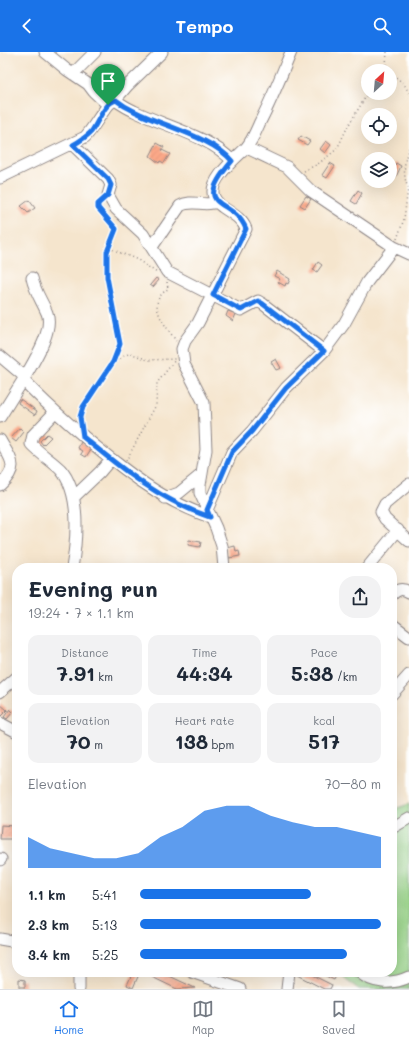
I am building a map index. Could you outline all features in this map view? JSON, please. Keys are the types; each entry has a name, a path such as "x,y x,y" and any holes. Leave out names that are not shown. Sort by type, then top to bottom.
{"street":[{"path":"46,52 88,84 94,92 112,103 197,138 226,154 232,161"},
{"path":"73,74 95,52"},
{"path":"1,179 73,145 85,137 128,85 162,52"},
{"path":"224,563 222,546 216,528 200,493 206,450 204,403 180,354 213,295 246,229 236,215 217,202 213,191 221,174 232,161 247,148 275,92 291,52"},
{"path":"73,145 108,179 111,185 108,195 116,208 143,234 167,272 241,310 258,301 324,351"},
{"path":"247,148 275,160 294,174 311,191 394,247 409,254"},
{"path":"152,247 180,206 185,202 199,204 217,202"},
{"path":"209,513 232,452 252,431 286,388 324,351 344,324 367,282 394,247"},
{"path":"0,417 25,379 46,337 49,322 47,314 34,290 32,278"},
{"path":"0,356 25,379 55,412 110,459 165,498 209,513"},
{"path":"55,412 33,435 31,444 38,453 60,469 74,496 75,534 72,563"},
{"path":"0,441 8,452 12,461 11,471 0,485"},
{"path":"74,496 100,472 110,459"},
{"path":"165,498 179,493 202,474"},
{"path":"409,484 385,504 381,512 385,519 409,541"},
{"path":"371,563 398,530"},
{"path":"397,590 409,592"},
{"path":"397,628 409,637"},
{"path":"397,684 409,675"},
{"path":"0,692 12,681"},
{"path":"0,723 12,729"},
{"path":"397,825 409,818"},
{"path":"0,939 12,941"},
{"path":"79,977 79,989"},
{"path":"209,977 240,989"},
{"path":"287,989 288,977"},
{"path":"366,977 382,986 409,977"}],"path":[{"path":"386,64 387,52"},
{"path":"397,78 404,84 409,93"},
{"path":"294,174 308,170 337,149 348,126 364,100"},
{"path":"394,247 404,219 408,189 404,179 405,164 409,148"},
{"path":"83,437 80,417 83,407 113,362 120,344 107,277 107,252 116,229 98,208 98,204 108,195"},
{"path":"108,248 138,260 168,283 168,289 158,298 157,307 160,317 180,354"},
{"path":"113,362 130,353 148,360 180,354"},
{"path":"122,467 156,405 158,383 180,354"}],"green space":[{"path":"409,804 409,989 359,989 343,977 397,977 397,808"}],"building":[{"path":"301,136 310,141 307,145 298,140"},
{"path":"326,141 331,145 325,153 320,149"},
{"path":"157,143 164,147 162,150 170,154 164,163 160,161 159,163 150,156"},
{"path":"330,163 335,166 327,178 322,175"},
{"path":"397,164 401,166 397,175"},
{"path":"358,190 362,193 356,204 351,201"},
{"path":"306,196 311,199 305,208 300,205"},
{"path":"29,200 35,208 28,213 21,206"},
{"path":"318,262 322,265 317,272 313,270"},
{"path":"277,271 290,279 288,284 286,283 285,286 278,282 280,279 274,276"},
{"path":"156,278 159,280 153,287 150,285"},
{"path":"228,311 236,314 233,321 226,316"},
{"path":"276,359 281,368 276,370 271,362"},
{"path":"20,399 37,411 35,415 18,403"},
{"path":"20,428 24,432 16,442 11,438"},
{"path":"47,434 51,437 43,445 40,441"},
{"path":"81,442 91,449 86,457 81,454 83,451 78,448"},
{"path":"189,540 201,542 200,547 188,545"},
{"path":"235,546 236,552 239,551 240,556 229,558 227,548"},
{"path":"0,704 7,710 1,716 0,715"},
{"path":"10,709 12,711 7,719 4,717"},
{"path":"1,825 12,826 12,839 0,839"},
{"path":"131,977 138,977 133,988 127,985"},
{"path":"152,977 172,977 195,988 177,989"},
{"path":"301,977 316,977 332,985 330,989 324,989"},
{"path":"328,977 336,977 334,980"},
{"path":"19,979 25,980 25,987 19,987"}],"route":[{"path":"116,100 133,111 197,138 226,154 232,161 221,174 213,191 214,197 217,202 236,215 246,229 213,295 241,310 258,301 324,351 286,388 252,431 232,452 207,510 210,517 165,498 133,477 83,437 81,430 80,417 83,407 113,362 120,344 116,315 110,296 107,277 107,252 116,229 98,208 98,204 108,195 111,185 108,179 73,145 92,130 108,105 112,101 116,100"}]}
